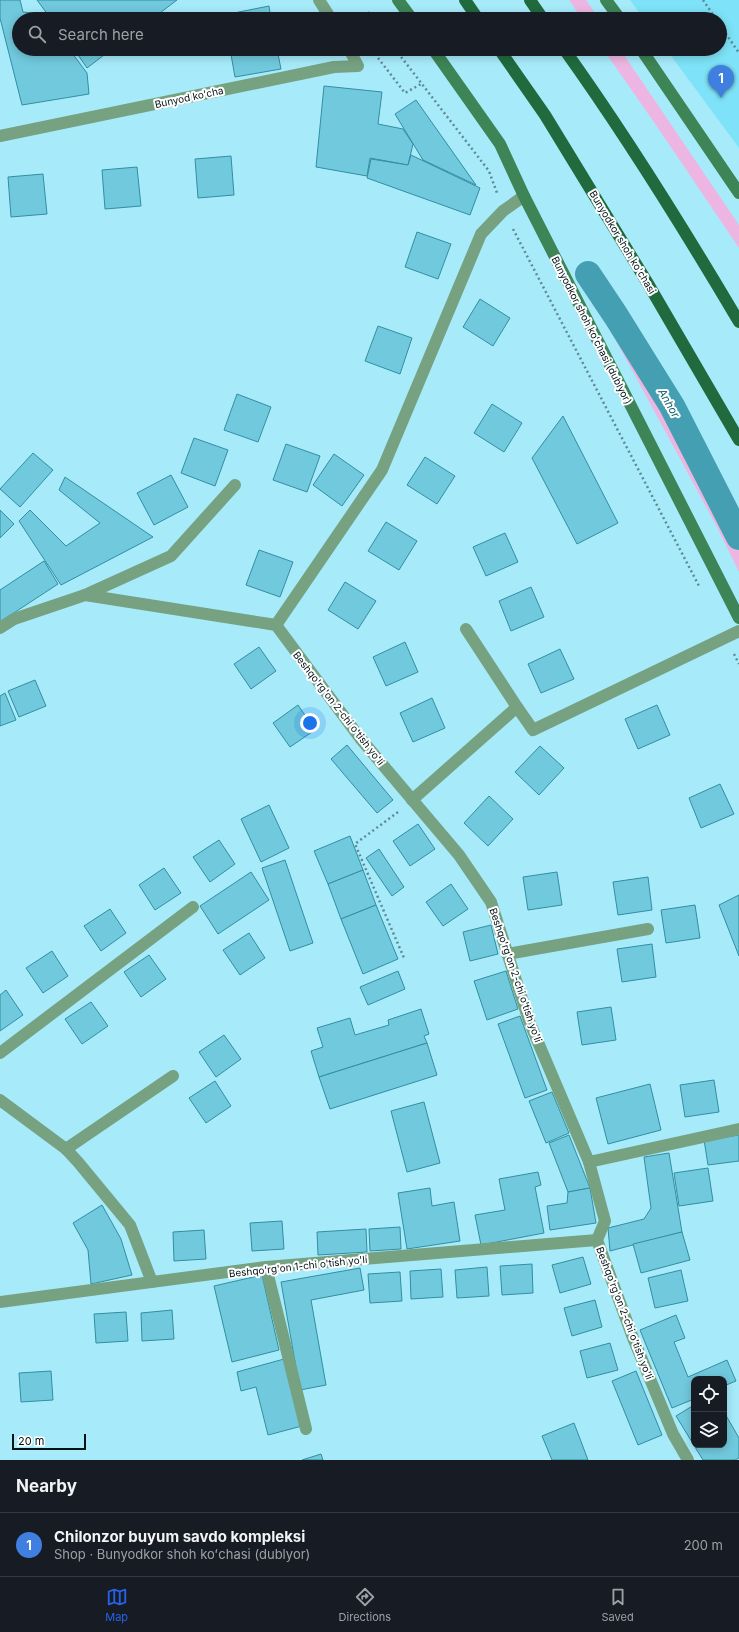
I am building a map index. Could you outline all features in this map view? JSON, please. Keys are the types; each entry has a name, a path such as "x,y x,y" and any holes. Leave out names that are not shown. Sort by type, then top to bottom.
{"main road":[{"path":"465,0 473,12"},
{"path":"530,0 538,12"},
{"name":"Bunyodkor shoh ko'chasi","path":"504,56 545,115 607,215 739,440"},
{"path":"569,56 589,83 696,249 739,322"}],"street":[{"path":"319,0 327,12"},
{"path":"398,0 407,12"},
{"path":"606,0 615,12"},
{"name":"Bunyod ko'cha","path":"0,136 334,67 358,66 352,56"},
{"name":"Bunyodkor shoh koʻchasi (dublyor)","path":"438,56 500,144 524,196 739,618"},
{"path":"646,56 739,193"},
{"path":"85,595 276,625 382,470 482,234 503,212 524,196"},
{"path":"0,628 14,619 85,595 171,556 236,485"},
{"name":"Beshqo'rg'on 2-chi o'tish yo'li","path":"276,625 360,738 459,855 491,902 529,1021 589,1162 605,1221 597,1240 636,1345 673,1434 688,1460"},
{"path":"466,629 533,730 739,631"},
{"path":"412,800 517,707"},
{"path":"0,1053 193,907"},
{"path":"507,954 648,929"},
{"path":"66,1149 173,1076"},
{"path":"0,1100 66,1149 78,1162 130,1225 152,1282"},
{"path":"589,1162 739,1129"},
{"name":"Beshqo'rg'on 1-chi o'tish yo'li","path":"0,1302 266,1268 597,1240"},
{"path":"266,1268 306,1429"}],"path":[{"path":"703,0 711,12"},
{"path":"727,35 739,53"},
{"path":"376,56 405,93 421,84"},
{"path":"400,56 489,171 503,212 700,588"},
{"path":"726,638 739,664"},
{"path":"404,958 355,844 412,800"}],"shaded area":[{"path":"569,0 586,0 594,12 577,12"},
{"path":"630,0 739,0 739,148 671,56 727,56 727,12 639,12"},
{"path":"608,56 625,56 739,225 739,248"},
{"path":"602,303 662,401 739,545 739,572 717,527 600,311"}],"building":[{"path":"0,0 20,0 23,12 12,12 12,56 74,56 87,73 89,94 22,105 0,18"},
{"path":"37,0 177,0 161,12 46,12"},
{"path":"269,6 270,12 239,12"},
{"path":"79,56 103,56 87,68"},
{"path":"231,56 278,56 281,69 235,77"},
{"path":"324,86 382,92 378,124 403,129 413,144 408,165 370,158 367,176 316,167"},
{"path":"416,100 476,185 423,160 395,114"},
{"path":"411,155 480,188 470,215 367,178 371,159 408,165"},
{"path":"231,156 234,195 198,198 195,159"},
{"path":"137,167 141,206 105,209 102,170"},
{"path":"43,174 47,214 11,217 8,177"},
{"path":"417,232 451,244 438,279 405,267"},
{"path":"480,299 510,318 493,346 463,327"},
{"path":"378,326 412,338 400,374 365,361"},
{"path":"237,394 271,407 258,442 224,430"},
{"path":"492,404 522,423 504,452 474,433"},
{"path":"563,416 618,523 577,544 532,458"},
{"path":"194,438 228,450 215,486 181,473"},
{"path":"286,444 320,456 307,492 273,480"},
{"path":"33,453 53,470 20,507 0,489"},
{"path":"334,454 364,475 342,506 313,485"},
{"path":"425,457 455,476 437,504 407,485"},
{"path":"171,475 188,507 154,525 137,493"},
{"path":"65,477 153,537 61,585 19,521 30,510 66,546 100,523 59,490"},
{"path":"0,510 14,524 0,538"},
{"path":"386,522 417,541 399,570 368,551"},
{"path":"505,533 518,562 486,576 473,547"},
{"path":"259,550 293,562 280,597 246,585"},
{"path":"44,561 58,584 0,622 0,590"},
{"path":"345,582 376,601 358,629 328,610"},
{"path":"531,587 544,617 511,631 499,601"},
{"path":"405,642 418,672 386,686 373,657"},
{"path":"259,647 276,671 251,689 234,664"},
{"path":"560,649 574,679 541,693 528,664"},
{"path":"35,680 46,706 19,717 8,691"},
{"path":"5,693 16,720 0,726 0,696"},
{"path":"432,698 445,728 413,742 400,713"},
{"path":"298,705 315,730 290,747 273,723"},
{"path":"657,705 670,735 638,749 625,719"},
{"path":"347,745 393,800 377,813 331,759"},
{"path":"540,746 564,768 539,795 515,772"},
{"path":"720,784 734,814 701,828 689,798"},
{"path":"489,796 513,819 488,846 464,823"},
{"path":"269,805 289,848 261,862 241,819"},
{"path":"418,824 435,849 410,866 393,841"},
{"path":"350,836 363,870 328,884 314,851"},
{"path":"219,840 235,864 210,882 193,857"},
{"path":"379,849 404,887 392,896 366,858"},
{"path":"285,860 313,943 290,951 262,868"},
{"path":"164,868 181,893 155,910 139,885"},
{"path":"363,870 376,905 341,919 328,884"},
{"path":"251,872 269,900 218,934 200,906"},
{"path":"557,872 562,905 528,910 523,877"},
{"path":"648,877 652,910 618,915 613,882"},
{"path":"451,884 468,909 443,926 426,902"},
{"path":"739,895 739,956 719,905"},
{"path":"376,905 398,959 363,974 341,919"},
{"path":"695,905 700,938 666,943 661,910"},
{"path":"110,909 126,933 101,951 84,926"},
{"path":"491,925 498,954 470,961 463,932"},
{"path":"249,933 265,958 240,975 223,950"},
{"path":"652,944 656,977 622,982 617,949"},
{"path":"52,951 68,976 43,993 26,968"},
{"path":"149,955 166,979 141,997 124,972"},
{"path":"398,971 405,989 368,1005 360,987"},
{"path":"506,971 518,1009 487,1020 474,981"},
{"path":"6,990 23,1015 0,1031 0,995"},
{"path":"91,1002 108,1026 82,1044 65,1019"},
{"path":"611,1007 616,1040 582,1045 577,1012"},
{"path":"421,1009 429,1034 424,1036 427,1043 319,1077 311,1051 323,1047 317,1028 350,1018 355,1035 389,1025 388,1020"},
{"path":"520,1016 547,1090 525,1098 498,1024"},
{"path":"224,1035 241,1059 216,1077 199,1052"},
{"path":"427,1043 437,1075 330,1109 319,1077"},
{"path":"714,1080 719,1112 685,1117 680,1085"},
{"path":"215,1081 231,1106 206,1123 189,1098"},
{"path":"650,1084 661,1130 608,1144 596,1098"},
{"path":"552,1092 569,1133 546,1143 529,1101"},
{"path":"424,1102 440,1163 407,1172 391,1111"},
{"path":"569,1135 590,1188 568,1192 549,1143"},
{"path":"739,1135 739,1161 708,1165 704,1140"},
{"path":"669,1153 682,1232 610,1251 608,1228 644,1219 651,1208 644,1157"},
{"path":"708,1168 713,1201 679,1206 674,1173"},
{"path":"538,1172 541,1185 535,1187 544,1233 481,1245 475,1215 505,1210 499,1179"},
{"path":"430,1188 432,1206 454,1202 460,1241 407,1249 398,1193"},
{"path":"590,1188 596,1223 550,1230 547,1206 567,1203 568,1192"},
{"path":"102,1205 121,1239 132,1275 91,1284 88,1250 73,1223"},
{"path":"282,1221 284,1249 252,1251 250,1223"},
{"path":"400,1227 401,1249 370,1251 369,1229"},
{"path":"366,1229 367,1252 318,1255 317,1232"},
{"path":"204,1230 206,1259 174,1261 173,1232"},
{"path":"682,1232 690,1260 641,1273 633,1244"},
{"path":"583,1257 591,1284 560,1293 552,1265"},
{"path":"532,1264 533,1293 502,1295 500,1266"},
{"path":"487,1267 489,1296 457,1298 455,1270"},
{"path":"360,1268 364,1290 311,1300 326,1385 300,1390 281,1282"},
{"path":"441,1269 443,1297 411,1299 410,1271"},
{"path":"681,1270 688,1301 655,1308 648,1278"},
{"path":"400,1272 402,1301 370,1303 368,1274"},
{"path":"262,1275 279,1350 232,1362 214,1286"},
{"path":"595,1300 602,1327 572,1336 564,1308"},
{"path":"172,1310 174,1339 142,1341 141,1313"},
{"path":"126,1312 128,1341 96,1343 94,1314"},
{"path":"676,1315 685,1338 674,1342 688,1377 727,1360 736,1381 727,1385 727,1376 691,1376 691,1400 672,1408 640,1330"},
{"path":"610,1343 618,1370 587,1378 580,1351"},
{"path":"284,1359 302,1426 268,1435 256,1387 241,1391 237,1372"},
{"path":"51,1371 53,1400 21,1402 19,1373"},
{"path":"636,1371 662,1435 638,1445 612,1381"},
{"path":"691,1407 691,1440 676,1416"},
{"path":"727,1417 739,1438 739,1458 735,1460 703,1460 696,1448 727,1448"},
{"path":"574,1423 588,1460 552,1460 542,1436"},
{"path":"321,1454 323,1460 302,1460"}],"waterway":[{"name":"Anhor","path":"588,274 672,406 739,537"}],"place":[{"name":"Chilonzor buyum savdo kompleksi","path":"721,98"}]}
